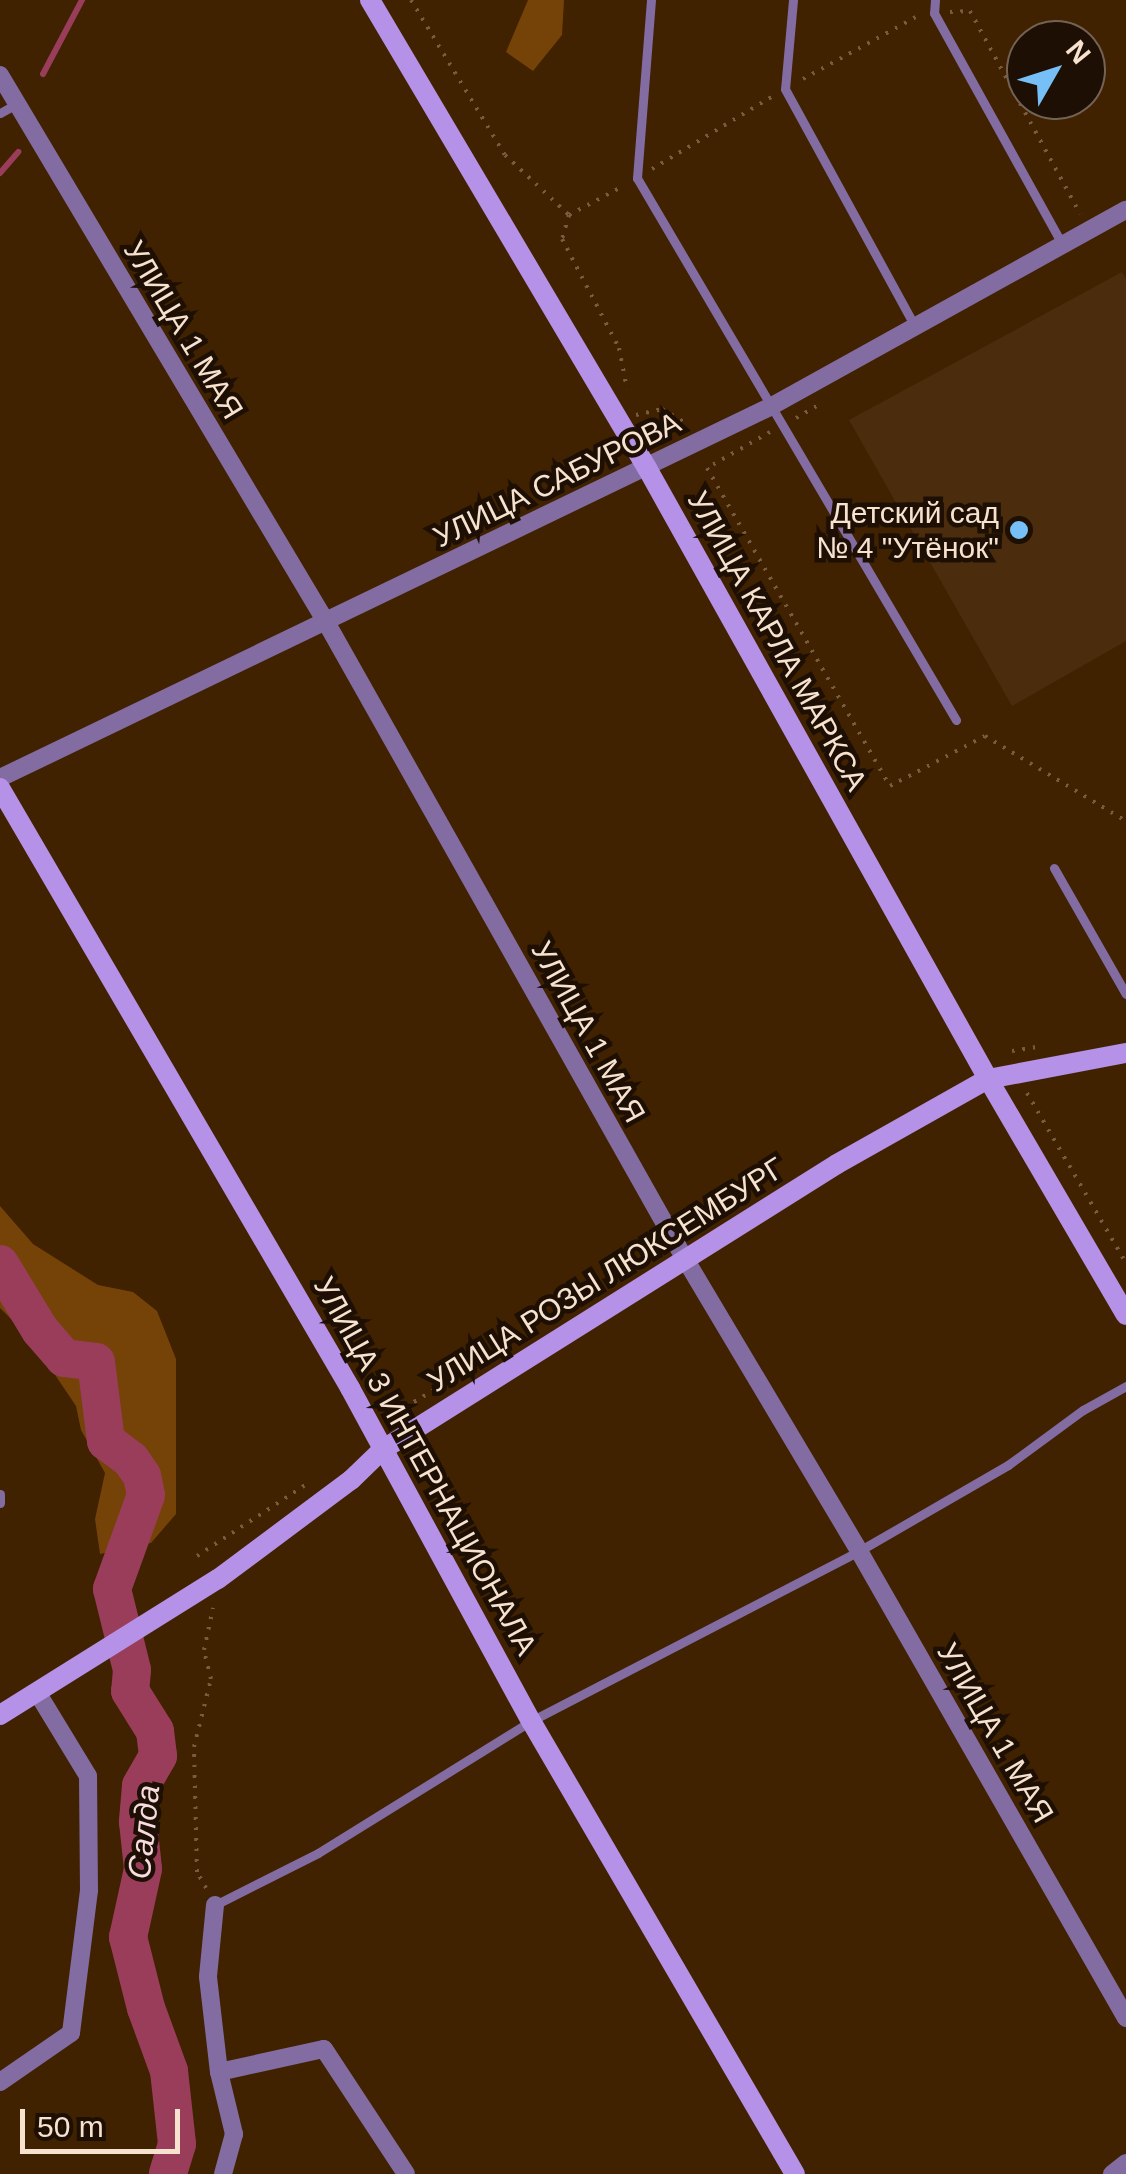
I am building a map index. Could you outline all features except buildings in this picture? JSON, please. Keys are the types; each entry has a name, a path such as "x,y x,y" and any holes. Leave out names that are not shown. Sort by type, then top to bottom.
{"street":[{"name":"УЛИЦА КАРЛА МАРКСА","path":"370,0 646,468 988,1079 1126,1315"},
{"name":"УЛИЦА 1 МАЯ","path":"0,75 8,108 326,622 688,1261 859,1550 1126,2018"},
{"name":"УЛИЦА САБУРОВА","path":"0,778 770,407 1126,210"},
{"name":"УЛИЦА 3 ИНТЕРНАЦИОНАЛА","path":"0,788 332,1355 531,1721 795,2174"},
{"name":"УЛИЦА РОЗЫ ЛЮКСЕМБУРГ","path":"3,1707 37,1692 218,1579 351,1480 382,1450 837,1164 988,1079 1126,1053"},
{"path":"0,2082 71,2033 89,1890 88,1776 37,1692"},
{"path":"215,1905 208,1977 218,2072 234,2134 223,2174"},
{"path":"218,2072 324,2049 406,2174"},
{"path":"1112,2174 1126,2164"}],"lane":[{"path":"651,0 637,178 956,720"},
{"path":"794,0 785,89 915,326"},
{"path":"935,0 934,13 1063,244"},
{"path":"1054,868 1126,994"},
{"path":"215,1905 318,1853 531,1721 859,1550 1008,1465 1084,1410 1126,1386"},
{"path":"0,1494 0,1502"}],"path":[{"path":"411,0 504,155 569,215"},
{"path":"620,423 632,416 618,348 562,239 569,215 915,14 970,11 1081,216"},
{"path":"833,396 707,468 890,786 984,736 1126,821"},
{"path":"1018,1049 1026,1092 1126,1263"},
{"path":"215,1905 197,1872 194,1747 210,1679 204,1650 218,1579"}],"shaded area":[{"path":"528,0 564,0 562,35 533,71 506,52"},
{"name":"Детский сад № 4 \"Утёнок\"","path":"1122,272 1126,279 1126,641 1012,706 849,420"},
{"path":"0,1206 33,1244 98,1285 133,1292 157,1311 176,1359 176,1514 151,1543 100,1554 95,1519 105,1473 81,1430 76,1406 31,1339 0,1308"}],"waterway":[{"path":"43,74 82,0"},
{"path":"0,173 18,152"},
{"name":"Салда","path":"0,1264 40,1330 64,1358 96,1362 106,1441 131,1460 142,1476 146,1495 112,1589 132,1670 130,1691 155,1731 158,1756 141,1786 138,1822 143,1869 128,1937 146,2008 169,2071 177,2144 168,2174"}],"place":[{"name":"Детский сад № 4 \"Утёнок\"","path":"1019,530"}]}
